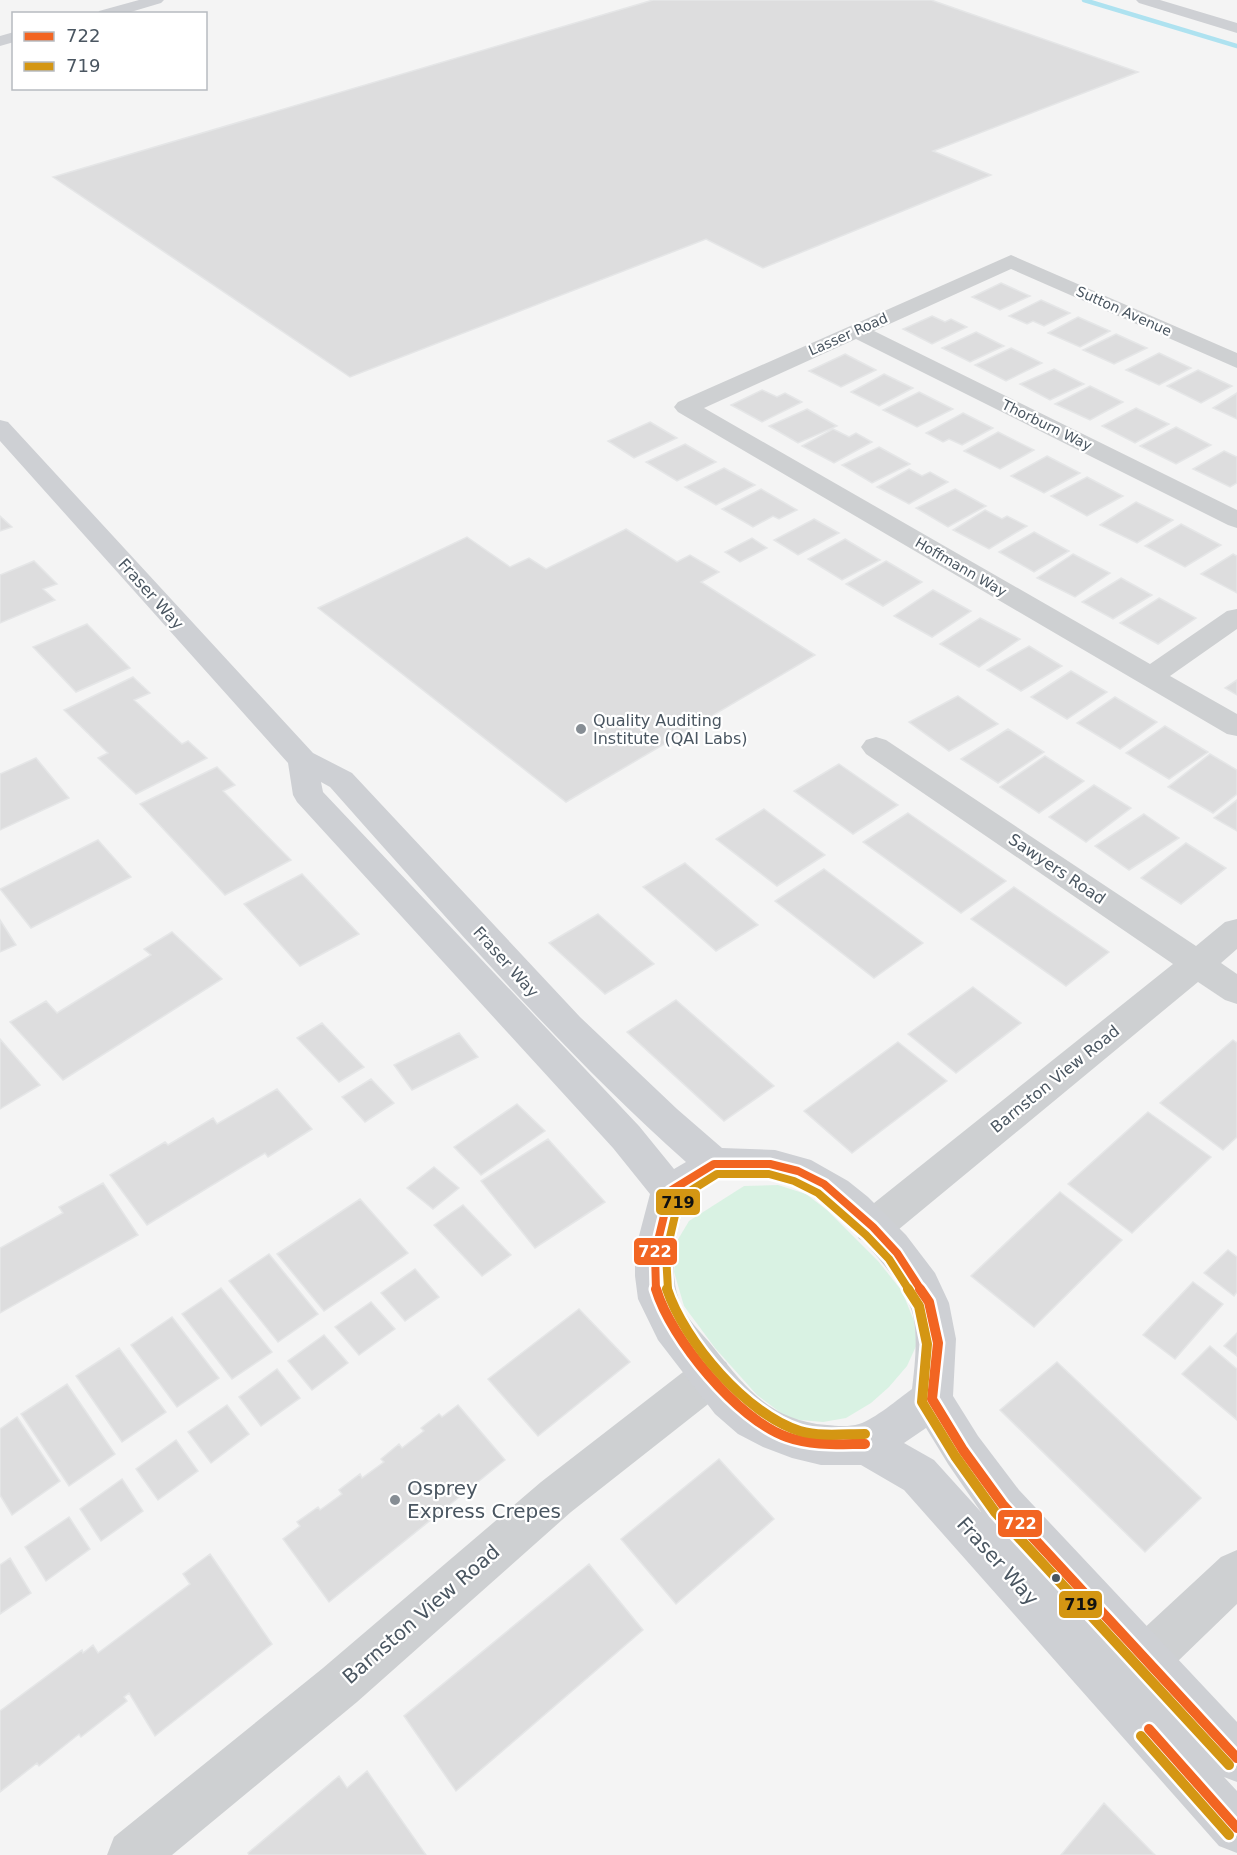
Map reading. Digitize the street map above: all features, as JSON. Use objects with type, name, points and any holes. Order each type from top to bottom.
[{"type":"street","points":[[112,12],[156,0]]},
{"type":"street","points":[[1144,0],[1237,28]]},
{"type":"street","name":"Lasser Road","points":[[686,407],[1011,261]]},
{"type":"street","name":"Sutton Avenue","points":[[1011,261],[1237,361]]},
{"type":"street","name":"Thorburn Way","points":[[856,330],[1237,520]]},
{"type":"street","name":"Hoffmann Way","points":[[686,407],[1237,727]]},
{"type":"street","name":"Fraser Way","points":[[0,427],[302,760],[341,780],[574,1036],[654,1113],[714,1164]]},
{"type":"street","points":[[1150,677],[1237,617]]},
{"type":"street","name":"Sawyers Road","points":[[876,747],[1237,991]]},
{"type":"street","name":"Fraser Way","points":[[302,760],[308,795],[626,1137],[670,1191]]},
{"type":"street","name":"Barnston View Road","points":[[873,1227],[1237,932]]},
{"type":"street","points":[[714,1164],[770,1164],[798,1171],[824,1184],[873,1227],[897,1253],[929,1302],[938,1343],[932,1399],[865,1444],[819,1445],[783,1436],[753,1420],[726,1394],[669,1321],[656,1292],[654,1252],[658,1225],[670,1191],[714,1164]]},
{"type":"street","name":"Barnston View Road","points":[[132,1855],[340,1685],[556,1497],[711,1376]]},
{"type":"street","name":"Fraser Way","points":[[932,1399],[963,1450],[1130,1675],[1237,1828]]},
{"type":"street","name":"Fraser Way","points":[[865,1444],[919,1475],[1130,1675],[1237,1758]]},
{"type":"street","points":[[1130,1675],[1175,1629],[1237,1573]]},
{"type":"green space","points":[[778,1185],[806,1194],[827,1210],[878,1261],[902,1291],[914,1321],[917,1344],[907,1366],[871,1403],[846,1418],[823,1422],[789,1419],[757,1395],[715,1348],[684,1306],[674,1272],[677,1241],[689,1221],[744,1186]]},
{"type":"building","points":[[653,0],[931,0],[1138,72],[933,151],[991,175],[763,268],[706,239],[350,377],[53,177]]},
{"type":"building","points":[[1001,283],[1030,296],[1000,310],[972,297]]},
{"type":"building","points":[[1041,300],[1070,313],[1044,326],[1033,321],[1027,324],[1009,316]]},
{"type":"building","points":[[932,316],[945,322],[951,319],[967,327],[932,344],[903,329]]},
{"type":"building","points":[[1078,317],[1110,331],[1080,347],[1048,333]]},
{"type":"building","points":[[976,332],[1004,346],[970,362],[942,348]]},
{"type":"building","points":[[1116,334],[1147,348],[1114,364],[1083,350]]},
{"type":"building","points":[[1011,348],[1042,363],[1006,381],[975,365]]},
{"type":"building","points":[[1159,353],[1191,368],[1159,385],[1126,370]]},
{"type":"building","points":[[845,354],[876,370],[841,387],[809,371]]},
{"type":"building","points":[[1054,369],[1084,384],[1050,400],[1020,384]]},
{"type":"building","points":[[1198,370],[1232,386],[1201,403],[1167,386]]},
{"type":"building","points":[[884,374],[913,388],[879,406],[851,392]]},
{"type":"building","points":[[1090,386],[1123,402],[1090,420],[1055,404]]},
{"type":"building","points":[[762,390],[777,397],[785,393],[802,402],[762,422],[731,405]]},
{"type":"building","points":[[919,392],[953,409],[917,427],[883,410]]},
{"type":"building","points":[[1237,393],[1237,419],[1213,408]]},
{"type":"building","points":[[1136,408],[1169,424],[1135,443],[1102,426]]},
{"type":"building","points":[[807,409],[837,426],[798,443],[769,426]]},
{"type":"building","points":[[963,413],[993,428],[962,445],[949,439],[943,442],[926,433]]},
{"type":"building","points":[[650,422],[677,438],[634,458],[608,441]]},
{"type":"building","points":[[1176,427],[1211,445],[1176,464],[1140,446]]},
{"type":"building","points":[[833,429],[849,437],[856,433],[872,442],[834,463],[802,446]]},
{"type":"building","points":[[998,432],[1034,450],[1000,469],[964,451]]},
{"type":"building","points":[[685,444],[716,462],[677,481],[646,462]]},
{"type":"building","points":[[879,447],[910,464],[872,483],[842,465]]},
{"type":"building","points":[[1224,451],[1237,457],[1237,483],[1230,487],[1193,469]]},
{"type":"building","points":[[1047,456],[1080,473],[1044,493],[1011,476]]},
{"type":"building","points":[[724,468],[755,485],[716,505],[685,487]]},
{"type":"building","points":[[909,469],[922,476],[930,472],[948,482],[909,504],[877,487]]},
{"type":"building","points":[[1087,477],[1123,496],[1087,516],[1051,496]]},
{"type":"building","points":[[761,489],[797,510],[779,519],[773,516],[753,527],[722,509]]},
{"type":"building","points":[[955,489],[986,506],[948,527],[916,508]]},
{"type":"building","points":[[1136,502],[1173,520],[1137,543],[1100,525]]},
{"type":"building","points":[[985,510],[1002,519],[1007,516],[1027,526],[989,549],[953,530]]},
{"type":"building","points":[[0,516],[12,527],[0,531]]},
{"type":"building","points":[[814,519],[839,533],[798,555],[774,540]]},
{"type":"building","points":[[1181,524],[1221,545],[1185,567],[1145,546]]},
{"type":"building","name":"Quality Auditing Institute (QAI Labs)","points":[[626,529],[677,562],[690,555],[719,572],[701,582],[815,655],[566,802],[318,608],[467,537],[510,567],[529,558],[546,569]]},
{"type":"building","points":[[1034,532],[1069,551],[1034,572],[999,552]]},
{"type":"building","points":[[752,538],[767,548],[740,562],[725,552]]},
{"type":"building","points":[[845,539],[880,560],[842,580],[808,559]]},
{"type":"building","points":[[1073,554],[1110,573],[1075,597],[1037,578]]},
{"type":"building","points":[[1233,554],[1237,556],[1237,593],[1201,574]]},
{"type":"building","points":[[34,561],[57,584],[43,589],[55,600],[0,623],[0,575]]},
{"type":"building","points":[[886,561],[922,582],[883,606],[846,584]]},
{"type":"building","points":[[1121,578],[1152,595],[1113,619],[1082,602]]},
{"type":"building","points":[[933,590],[971,611],[932,637],[894,616]]},
{"type":"building","points":[[1159,598],[1196,618],[1158,644],[1120,623]]},
{"type":"building","points":[[980,618],[1020,639],[979,667],[940,644]]},
{"type":"building","points":[[87,624],[130,668],[76,692],[33,647]]},
{"type":"building","points":[[1029,646],[1062,666],[1021,691],[987,670]]},
{"type":"building","points":[[1071,671],[1107,692],[1067,719],[1031,697]]},
{"type":"building","points":[[133,677],[150,693],[134,700],[182,744],[188,741],[207,758],[136,794],[98,758],[108,753],[64,710]]},
{"type":"building","points":[[1237,680],[1237,695],[1225,688]]},
{"type":"building","points":[[958,696],[998,724],[949,751],[909,722]]},
{"type":"building","points":[[1115,697],[1157,722],[1120,749],[1077,723]]},
{"type":"building","points":[[1165,726],[1208,752],[1169,779],[1126,753]]},
{"type":"building","points":[[1008,729],[1044,752],[998,783],[961,759]]},
{"type":"building","points":[[1210,754],[1237,770],[1237,794],[1213,813],[1168,787]]},
{"type":"building","points":[[1045,756],[1084,781],[1039,813],[1000,787]]},
{"type":"building","points":[[36,758],[69,798],[0,830],[0,774]]},
{"type":"building","points":[[839,764],[898,805],[853,834],[794,791]]},
{"type":"building","points":[[217,767],[235,785],[223,791],[291,860],[225,895],[140,804]]},
{"type":"building","points":[[1094,785],[1131,808],[1086,842],[1049,817]]},
{"type":"building","points":[[1237,800],[1237,831],[1214,818]]},
{"type":"building","points":[[764,809],[825,855],[777,886],[716,839]]},
{"type":"building","points":[[908,813],[1006,881],[961,913],[863,842]]},
{"type":"building","points":[[1144,814],[1179,838],[1129,870],[1095,846]]},
{"type":"building","points":[[98,840],[131,877],[31,928],[0,889]]},
{"type":"building","points":[[1186,843],[1226,868],[1181,904],[1141,878]]},
{"type":"building","points":[[685,863],[758,925],[716,951],[643,887]]},
{"type":"building","points":[[824,869],[923,943],[874,978],[775,901]]},
{"type":"building","points":[[302,874],[359,934],[300,966],[244,904]]},
{"type":"building","points":[[1014,887],[1109,952],[1066,986],[971,919]]},
{"type":"building","points":[[598,914],[654,964],[605,994],[549,943]]},
{"type":"building","points":[[0,920],[16,945],[0,952]]},
{"type":"building","points":[[172,932],[222,979],[63,1080],[10,1022],[46,1001],[57,1013],[151,955],[144,949]]},
{"type":"building","points":[[973,987],[1021,1023],[956,1073],[908,1034]]},
{"type":"building","points":[[676,1000],[774,1086],[724,1121],[627,1032]]},
{"type":"building","points":[[322,1023],[364,1067],[339,1082],[297,1038]]},
{"type":"building","points":[[459,1033],[478,1057],[412,1090],[394,1065]]},
{"type":"building","points":[[0,1039],[40,1085],[0,1109]]},
{"type":"building","points":[[1233,1040],[1237,1043],[1237,1137],[1223,1150],[1160,1103]]},
{"type":"building","points":[[898,1042],[947,1081],[852,1153],[804,1111]]},
{"type":"building","points":[[371,1079],[394,1103],[365,1122],[342,1097]]},
{"type":"building","points":[[277,1089],[312,1129],[268,1157],[265,1153],[147,1225],[110,1175],[165,1142],[168,1145],[213,1118],[217,1124]]},
{"type":"building","points":[[517,1104],[545,1131],[481,1175],[454,1147]]},
{"type":"building","points":[[1148,1112],[1211,1157],[1132,1233],[1068,1184]]},
{"type":"building","points":[[548,1139],[605,1202],[535,1248],[481,1181]]},
{"type":"building","points":[[434,1167],[459,1188],[433,1209],[407,1188]]},
{"type":"building","points":[[103,1183],[138,1235],[0,1313],[0,1248],[63,1213],[59,1207]]},
{"type":"building","points":[[1060,1192],[1122,1240],[1034,1327],[971,1276]]},
{"type":"building","points":[[360,1199],[408,1253],[324,1311],[277,1254]]},
{"type":"building","points":[[463,1205],[511,1255],[482,1276],[434,1225]]},
{"type":"building","points":[[1228,1250],[1237,1257],[1237,1292],[1234,1296],[1204,1273]]},
{"type":"building","points":[[269,1254],[318,1314],[278,1342],[229,1281]]},
{"type":"building","points":[[415,1269],[439,1297],[405,1321],[381,1293]]},
{"type":"building","points":[[1193,1282],[1223,1304],[1175,1359],[1143,1335]]},
{"type":"building","points":[[221,1288],[272,1352],[232,1379],[182,1314]]},
{"type":"building","points":[[371,1302],[395,1329],[359,1355],[335,1327]]},
{"type":"building","points":[[579,1309],[630,1362],[538,1436],[488,1379]]},
{"type":"building","points":[[172,1317],[219,1378],[177,1407],[131,1345]]},
{"type":"building","points":[[1237,1333],[1237,1356],[1224,1346]]},
{"type":"building","points":[[324,1335],[348,1363],[312,1390],[288,1361]]},
{"type":"building","points":[[1210,1346],[1237,1369],[1237,1420],[1182,1374]]},
{"type":"building","points":[[119,1348],[166,1412],[122,1442],[76,1376]]},
{"type":"building","points":[[1057,1362],[1201,1498],[1145,1552],[1000,1410]]},
{"type":"building","points":[[277,1369],[300,1398],[261,1426],[239,1397]]},
{"type":"building","points":[[67,1384],[115,1454],[69,1486],[21,1414]]},
{"type":"building","points":[[227,1405],[249,1434],[211,1463],[188,1432]]},
{"type":"building","name":"Osprey Express Crepes","points":[[458,1405],[505,1460],[329,1602],[283,1539],[300,1526],[297,1522],[318,1507],[320,1510],[342,1494],[339,1490],[360,1474],[362,1478],[384,1462],[381,1459],[399,1444],[402,1448],[424,1431],[421,1428],[439,1414],[442,1417]]},
{"type":"building","points":[[17,1417],[60,1481],[12,1515],[0,1495],[0,1429]]},
{"type":"building","points":[[176,1440],[198,1471],[158,1500],[136,1469]]},
{"type":"building","points":[[719,1459],[774,1519],[676,1604],[621,1539]]},
{"type":"building","points":[[122,1479],[143,1511],[101,1541],[80,1509]]},
{"type":"building","points":[[69,1517],[90,1549],[46,1581],[25,1547]]},
{"type":"building","points":[[210,1554],[272,1644],[155,1736],[129,1693],[124,1697],[127,1701],[81,1737],[79,1734],[39,1766],[37,1763],[0,1792],[0,1711],[82,1650],[83,1653],[93,1645],[98,1653],[190,1584],[183,1574]]},
{"type":"building","points":[[10,1558],[31,1593],[0,1614],[0,1565]]},
{"type":"building","points":[[589,1564],[643,1630],[456,1791],[404,1716]]},
{"type":"building","points":[[367,1771],[426,1855],[249,1855],[248,1853],[339,1776],[347,1788]]},
{"type":"building","points":[[1104,1803],[1155,1855],[1061,1855]]},
{"type":"waterway","points":[[1084,0],[1237,46]]},
{"type":"transit line","name":"722","points":[[865,1444],[824,1444],[784,1436],[748,1413],[727,1394],[689,1351],[662,1308],[654,1278],[657,1240],[670,1191],[714,1164],[770,1164],[798,1171],[824,1184],[873,1227],[897,1253],[929,1302],[938,1343],[932,1399],[963,1450],[1003,1505],[1237,1758]]},
{"type":"transit line","name":"719","points":[[865,1434],[817,1434],[783,1424],[767,1415],[745,1397],[704,1352],[671,1302],[665,1277],[670,1231],[679,1198],[717,1174],[769,1174],[794,1181],[818,1193],[866,1235],[889,1259],[919,1306],[927,1344],[922,1402],[955,1456],[995,1512],[1229,1765]]},
{"type":"transit line","name":"722","points":[[1149,1729],[1237,1828]]},
{"type":"transit line","name":"719","points":[[1141,1736],[1229,1835]]},
{"type":"place","name":"Quality Auditing Institute (QAI Labs)","points":[[581,729]]},
{"type":"place","name":"Osprey Express Crepes","points":[[395,1500]]}]
